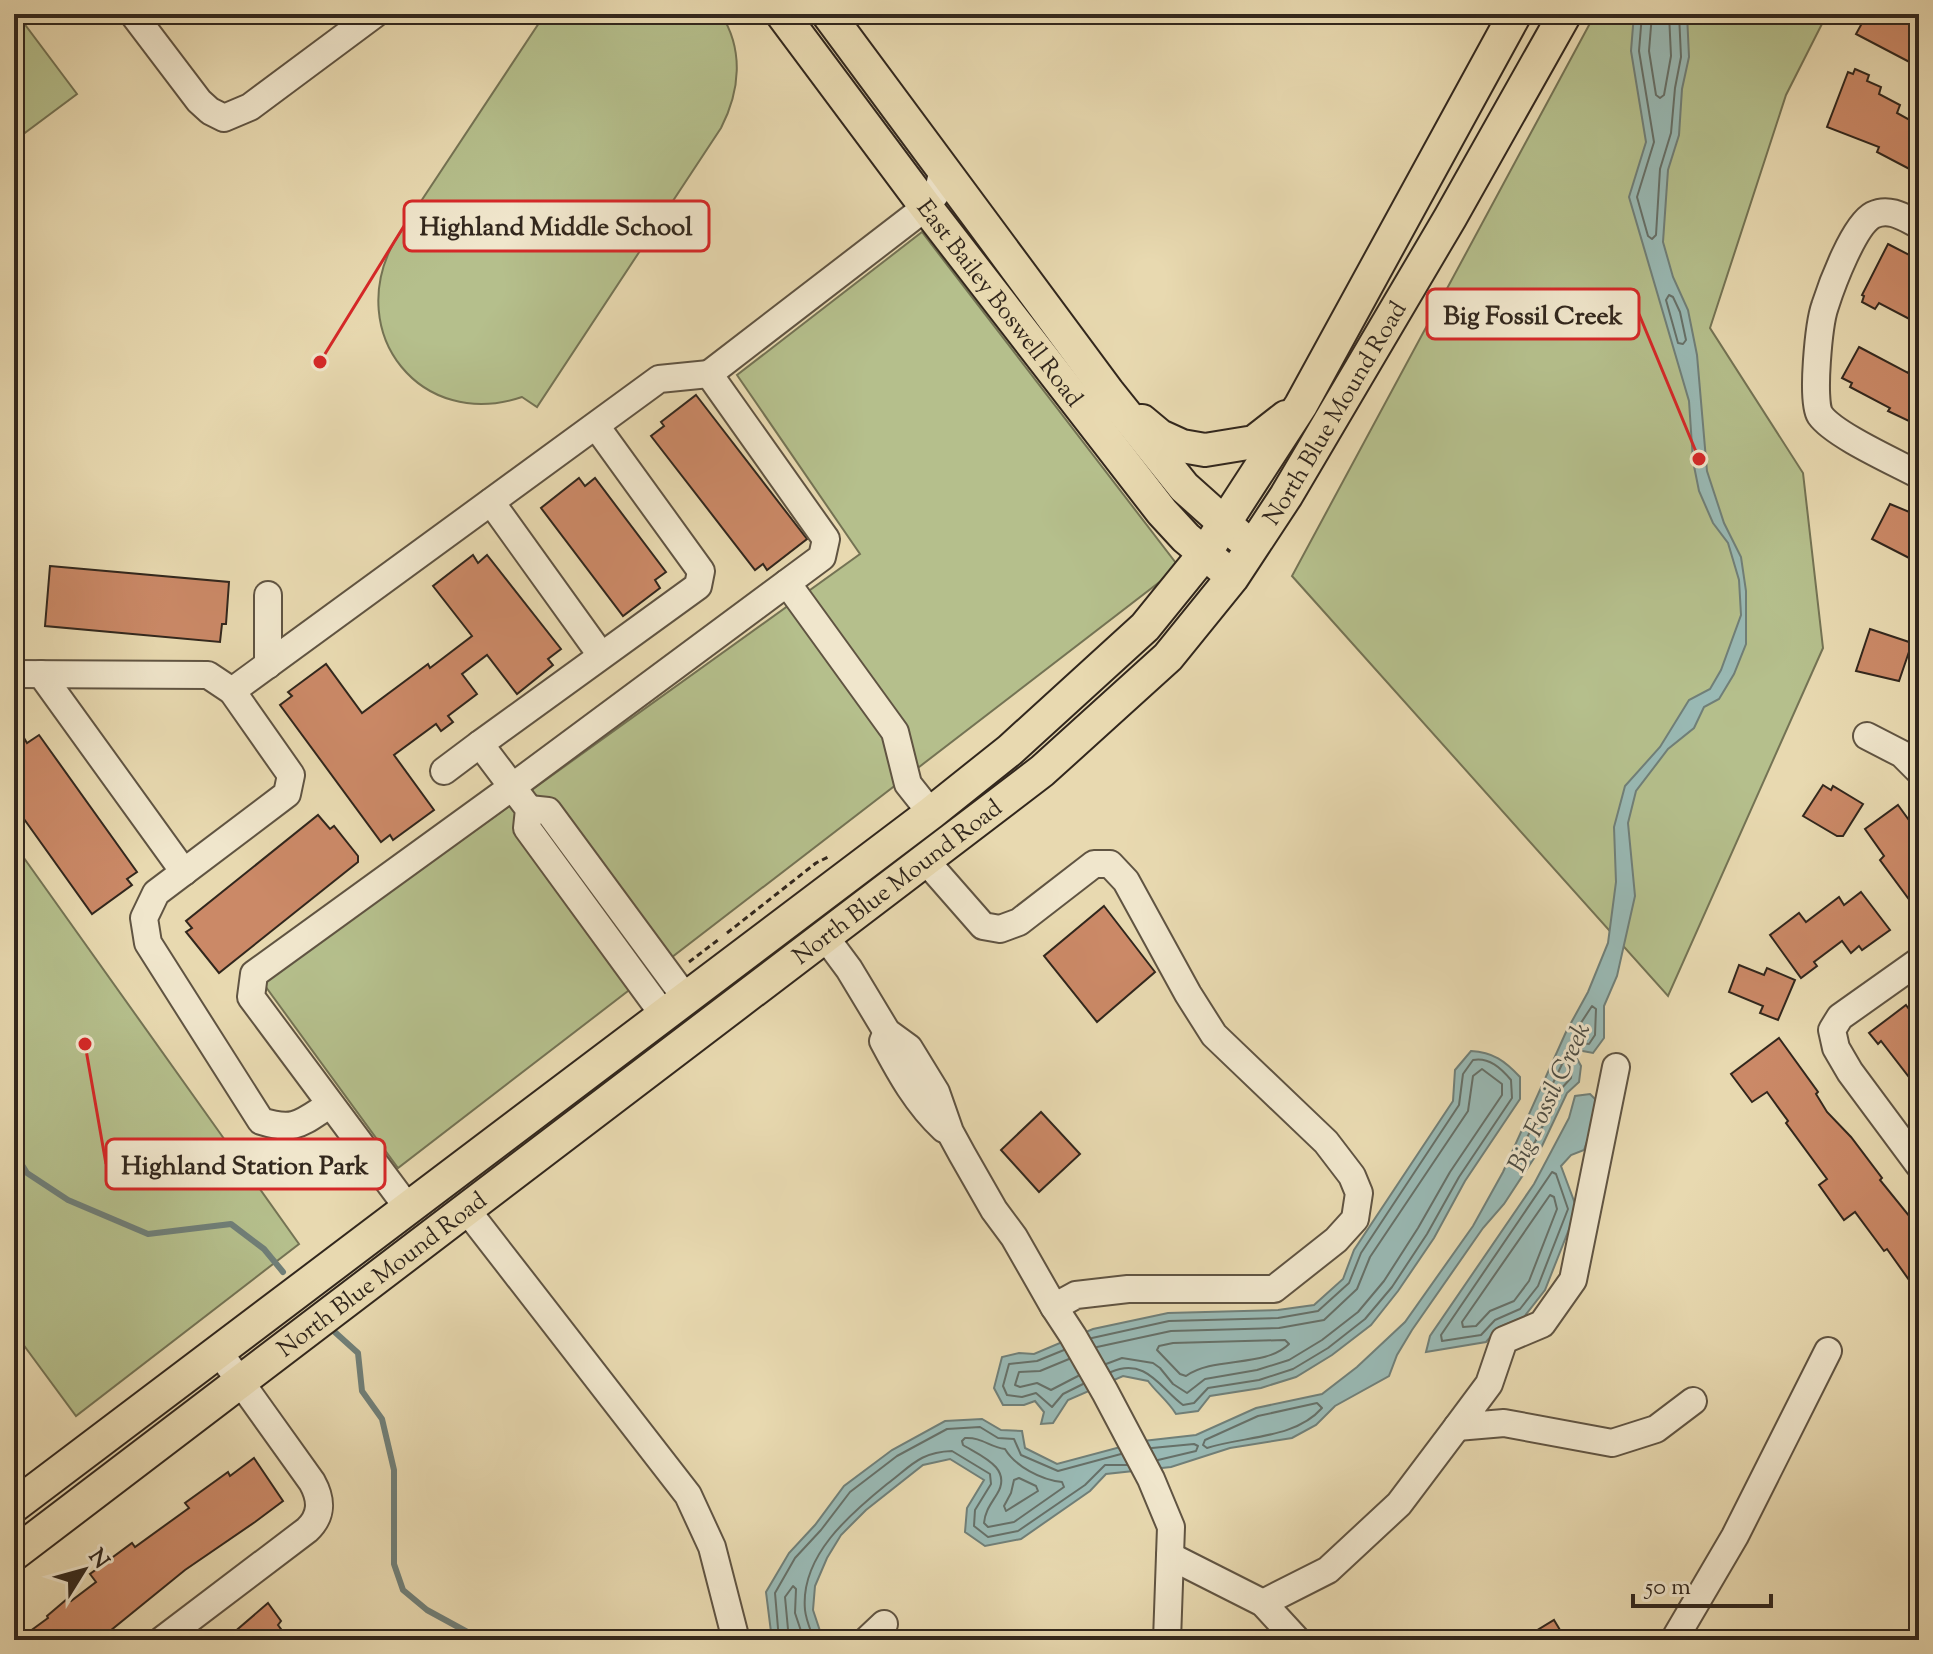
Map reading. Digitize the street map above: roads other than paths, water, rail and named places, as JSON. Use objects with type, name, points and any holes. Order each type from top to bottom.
[{"type":"main road","name":"East Bailey Boswell Road","points":[[782,14],[926,207],[1162,512],[1232,578]]},
{"type":"main road","points":[[803,14],[816,24],[828,14]]},
{"type":"main road","name":"East Bailey Boswell Road","points":[[828,14],[1108,392],[1184,487],[1252,547]]},
{"type":"main road","name":"North Blue Mound Road","points":[[14,1506],[931,813],[1010,750],[1145,627],[1225,525],[1301,405],[1515,14]]},
{"type":"main road","name":"North Blue Mound Road","points":[[14,1554],[1042,771],[1168,657],[1232,578],[1286,496],[1450,218],[1565,14]]},
{"type":"main road","name":"North Blue Mound Road","points":[[1108,392],[1160,436],[1182,446],[1205,450],[1254,442],[1301,405]]},
{"type":"main road","points":[[543,1151],[568,1113],[683,1023],[692,1008],[674,1006]]},
{"type":"street","points":[[133,14],[199,101],[224,118],[250,107],[375,14]]},
{"type":"street","points":[[232,691],[659,379],[709,374],[926,207],[938,191],[943,169]]},
{"type":"street","points":[[1919,225],[1894,212],[1875,214],[1862,224],[1824,308],[1814,392],[1818,413],[1832,427],[1919,475]]},
{"type":"street","points":[[408,1208],[251,997],[254,974],[822,557],[826,539],[709,374]]},
{"type":"street","points":[[444,771],[698,586],[701,571],[596,426]]},
{"type":"street","points":[[491,502],[601,655]]},
{"type":"street","points":[[787,583],[895,732],[908,784],[931,813]]},
{"type":"street","points":[[268,595],[268,665]]},
{"type":"street","points":[[14,674],[208,675],[232,691],[291,775],[287,794],[156,893],[144,918],[148,943],[261,1121],[281,1128],[299,1125],[329,1105]]},
{"type":"street","points":[[41,674],[184,872]]},
{"type":"street","points":[[1867,736],[1902,754],[1919,771]]},
{"type":"street","points":[[480,744],[529,809],[548,811],[674,1006]]},
{"type":"street","points":[[926,861],[983,926],[1000,929],[1019,922],[1094,864],[1110,864],[1126,881],[1214,1035],[1326,1142],[1352,1176],[1359,1193],[1355,1219],[1336,1240],[1274,1289],[1128,1289],[1076,1295],[1054,1307]]},
{"type":"street","points":[[826,938],[849,969],[887,1032],[883,1041],[898,1070],[928,1114],[953,1136],[1073,1336],[1151,1479],[1171,1527],[1167,1640]]},
{"type":"street","points":[[1919,961],[1840,1017],[1832,1030],[1836,1048],[1850,1072],[1919,1165]]},
{"type":"street","points":[[1263,1603],[1328,1570],[1399,1504],[1489,1384],[1504,1340],[1542,1324],[1573,1280],[1616,1067]]},
{"type":"street","points":[[466,1209],[688,1495],[712,1547],[736,1640]]},
{"type":"street","points":[[1674,1640],[1735,1536],[1828,1351]]},
{"type":"street","points":[[173,1637],[307,1530],[318,1516],[319,1495],[312,1482],[219,1352]]},
{"type":"street","points":[[1457,1427],[1504,1423],[1612,1443],[1656,1429],[1693,1401]]},
{"type":"street","points":[[1170,1556],[1263,1603],[1297,1640]]},
{"type":"water","points":[[1634,14],[1687,14],[1689,57],[1682,89],[1679,135],[1668,170],[1663,242],[1673,277],[1688,310],[1697,355],[1707,471],[1724,523],[1741,557],[1746,591],[1746,644],[1734,674],[1719,699],[1704,707],[1694,728],[1668,749],[1636,791],[1628,823],[1635,896],[1617,976],[1604,1006],[1604,1038],[1593,1053],[1577,1050],[1575,1055],[1581,1066],[1579,1082],[1567,1093],[1542,1146],[1504,1204],[1483,1228],[1412,1330],[1389,1376],[1335,1406],[1316,1425],[1292,1438],[1230,1448],[1171,1467],[1106,1474],[1090,1491],[1021,1539],[985,1546],[965,1532],[967,1508],[984,1480],[950,1459],[923,1465],[866,1510],[841,1535],[827,1558],[815,1586],[813,1610],[823,1640],[772,1640],[766,1592],[789,1553],[844,1486],[892,1450],[945,1421],[982,1419],[1001,1430],[1022,1431],[1025,1448],[1057,1464],[1143,1441],[1196,1435],[1256,1408],[1322,1394],[1357,1367],[1405,1322],[1473,1226],[1503,1172],[1608,943],[1616,882],[1614,827],[1625,786],[1660,747],[1689,700],[1710,689],[1721,670],[1741,615],[1739,580],[1728,543],[1713,523],[1699,491],[1693,461],[1689,401],[1629,197],[1646,142],[1631,51]]},
{"type":"water","points":[[1471,1051],[1492,1055],[1514,1071],[1520,1077],[1520,1099],[1465,1181],[1434,1238],[1398,1291],[1371,1325],[1332,1355],[1296,1377],[1261,1388],[1210,1396],[1198,1411],[1176,1414],[1148,1381],[1123,1376],[1068,1400],[1053,1423],[1041,1424],[1044,1412],[1035,1401],[1024,1405],[1003,1405],[994,1388],[1002,1357],[1034,1354],[1093,1329],[1168,1313],[1278,1310],[1314,1305],[1343,1279],[1354,1250],[1453,1101],[1455,1070]]},
{"type":"water","points":[[1590,1094],[1600,1104],[1584,1150],[1571,1155],[1561,1166],[1577,1209],[1545,1290],[1524,1317],[1499,1327],[1486,1342],[1426,1352],[1430,1336],[1534,1184],[1569,1118],[1575,1096]]},
{"type":"waterway","points":[[14,1152],[27,1173],[68,1200],[148,1234],[231,1224],[264,1249],[283,1272]]},
{"type":"waterway","points":[[327,1325],[358,1353],[362,1391],[382,1419],[394,1470],[394,1564],[403,1590],[427,1610],[482,1640]]},
{"type":"place","name":"Highland Middle School","points":[[320,362]]},
{"type":"place","name":"Big Fossil Creek","points":[[1699,459]]},
{"type":"place","name":"Highland Station Park","points":[[85,1044]]}]
